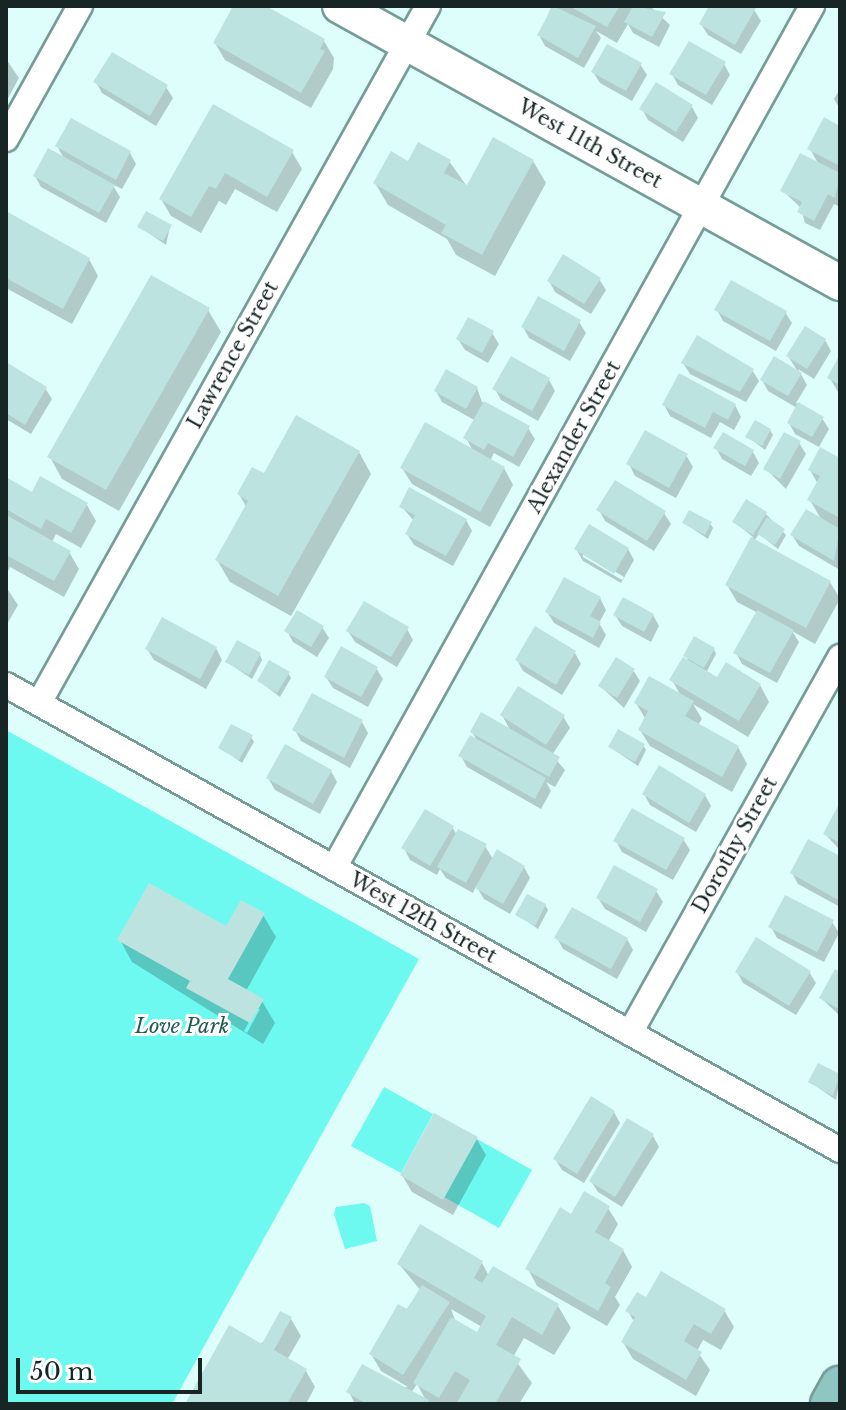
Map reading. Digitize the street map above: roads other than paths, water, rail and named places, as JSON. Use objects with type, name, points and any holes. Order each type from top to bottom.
[{"type":"main road","name":"West 11th Street","points":[[340,6],[840,283]]},
{"type":"main road","points":[[830,1404],[840,1386]]},
{"type":"street","points":[[6,139],[80,6]]},
{"type":"street","name":"Lawrence Street","points":[[39,703],[428,6]]},
{"type":"street","name":"Alexander Street","points":[[334,868],[812,6]]},
{"type":"street","name":"Dorothy Street","points":[[630,1033],[840,657]]},
{"type":"street","name":"West 12th Street","points":[[6,685],[840,1150]]},
{"type":"park label","name":"Love Park","points":[[182,1026]]}]
